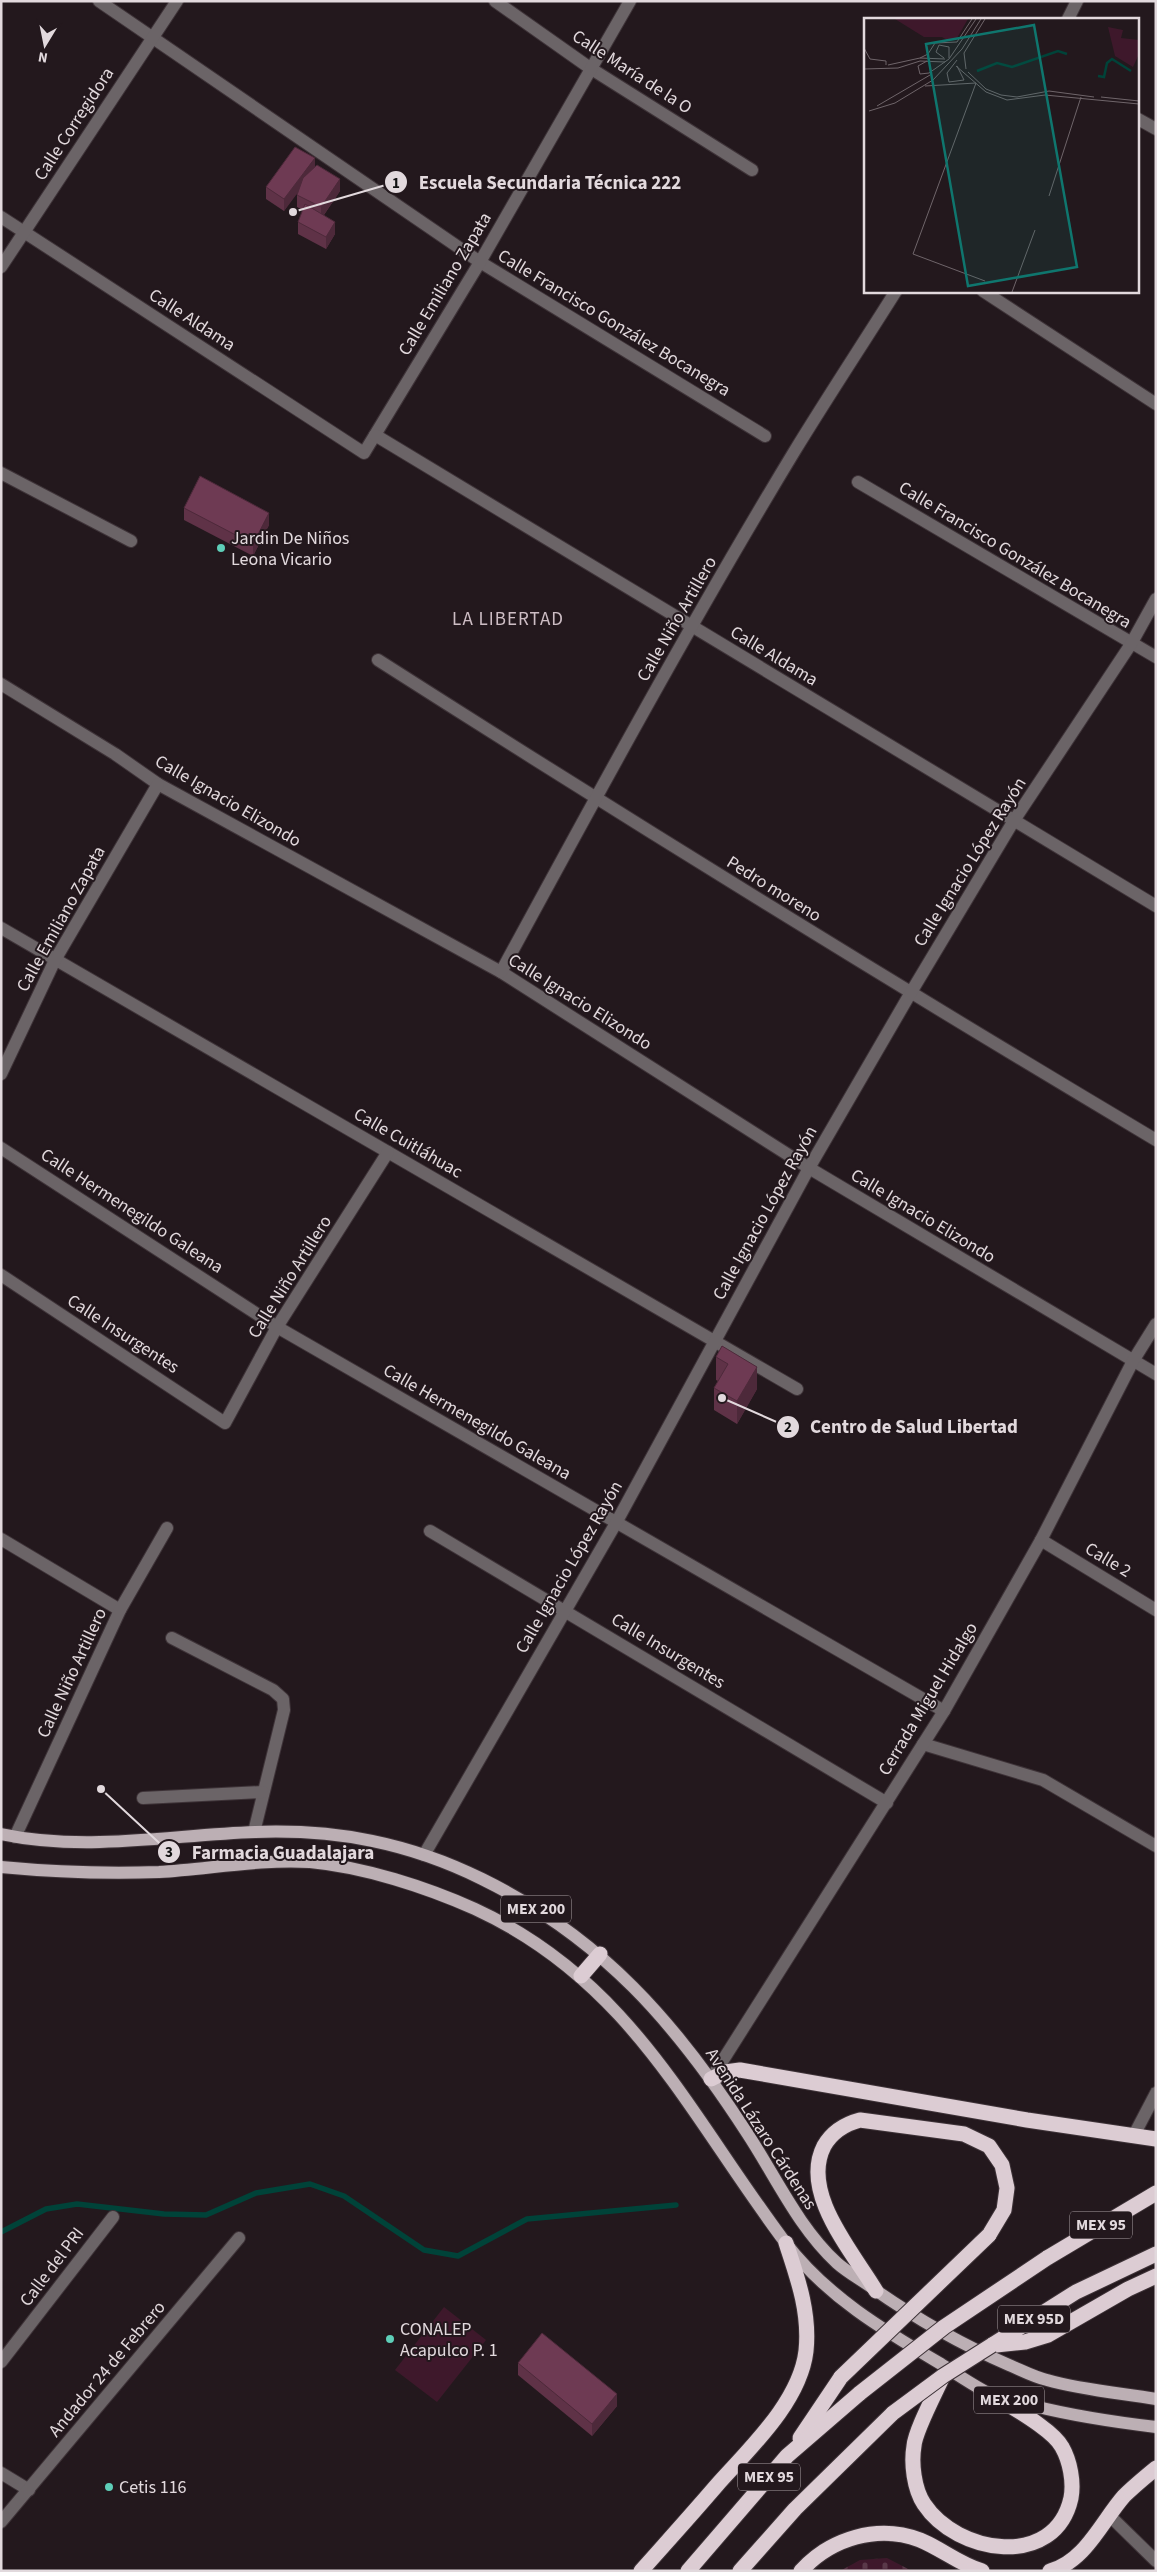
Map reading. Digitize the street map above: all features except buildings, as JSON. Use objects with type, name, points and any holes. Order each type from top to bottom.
[{"type":"highway","points":[[582,1976],[600,1954]]},
{"type":"highway","points":[[712,2079],[725,2072],[740,2070],[1133,2137],[1156,2139]]},
{"type":"highway","points":[[787,2456],[842,2377],[989,2234],[1004,2210],[1007,2188],[1002,2165],[989,2146],[964,2134],[860,2120],[848,2123],[829,2138],[818,2157],[817,2180],[824,2207],[876,2291]]},
{"type":"highway","name":"MEX 95","points":[[688,2571],[787,2456],[860,2393],[944,2327],[1047,2258],[1156,2192]]},
{"type":"highway","points":[[641,2571],[777,2417],[796,2382],[806,2353],[807,2318],[800,2286],[786,2244]]},
{"type":"highway","name":"MEX 95D","points":[[992,2345],[1076,2292],[1156,2254]]},
{"type":"highway","points":[[992,2345],[1025,2342],[1048,2335],[1128,2289],[1156,2276]]},
{"type":"highway","name":"MEX 95","points":[[740,2571],[795,2509],[893,2413],[943,2376],[992,2345]]},
{"type":"highway","points":[[943,2376],[914,2444],[914,2475],[923,2504],[944,2527],[970,2540],[999,2547],[1026,2546],[1051,2534],[1068,2511],[1072,2490],[1071,2472],[1062,2446],[1042,2427],[996,2397]]},
{"type":"highway","points":[[1050,2571],[1064,2567],[1089,2542],[1125,2496],[1156,2468]]},
{"type":"highway","points":[[801,2571],[833,2545],[863,2534],[889,2533],[920,2540],[961,2564],[982,2571]]},
{"type":"main road","name":"Avenida Lázaro Cárdenas","points":[[1,1834],[74,1842],[129,1842],[254,1832],[298,1832],[351,1836],[424,1855],[481,1879],[535,1908],[600,1954],[662,2018],[712,2079],[802,2224],[838,2264],[903,2311],[969,2348],[1046,2380],[1156,2399]]},
{"type":"main road","name":"MEX 200","points":[[1,1867],[60,1873],[160,1872],[309,1862],[349,1868],[392,1878],[474,1908],[517,1931],[582,1976],[611,2004],[682,2092],[786,2244],[826,2287],[879,2328],[996,2397],[1084,2418],[1156,2427]]},
{"type":"street","name":"Calle Francisco González Bocanegra","points":[[99,1],[153,36],[480,262],[765,436]]},
{"type":"street","name":"Calle Corregidora","points":[[1,267],[177,1]]},
{"type":"street","name":"Calle María de la O","points":[[495,1],[590,68],[752,170]]},
{"type":"street","name":"Calle Emiliano Zapata","points":[[364,453],[480,262],[630,1]]},
{"type":"street","points":[[1068,18],[1076,1]]},
{"type":"street","points":[[1140,120],[1156,129]]},
{"type":"street","name":"Calle Aldama","points":[[1,217],[364,453]]},
{"type":"street","name":"Calle Niño Artillero","points":[[502,972],[595,799],[692,627],[794,452],[895,292]]},
{"type":"street","points":[[985,292],[1156,404]]},
{"type":"street","name":"Calle Aldama","points":[[375,435],[1013,822],[1156,906]]},
{"type":"street","points":[[1,473],[131,541]]},
{"type":"street","name":"Calle Francisco González Bocanegra","points":[[858,482],[1156,658]]},
{"type":"street","name":"Calle Ignacio López Rayón","points":[[424,1855],[616,1523],[808,1168],[1013,822],[1132,644],[1156,599]]},
{"type":"street","name":"Pedro moreno","points":[[378,660],[595,799],[910,994],[1156,1140]]},
{"type":"street","name":"Calle Ignacio Elizondo","points":[[1,684],[115,754],[158,784],[502,972],[808,1168],[1156,1374]]},
{"type":"street","name":"Calle Emiliano Zapata","points":[[1,1074],[55,960],[158,784]]},
{"type":"street","name":"Calle Cuitláhuac","points":[[1,928],[797,1389]]},
{"type":"street","name":"Calle Hermenegildo Galeana","points":[[1,1148],[277,1327],[944,1711]]},
{"type":"street","name":"Calle Niño Artillero","points":[[225,1423],[277,1327],[388,1152]]},
{"type":"street","name":"Calle Insurgentes","points":[[1,1275],[225,1423]]},
{"type":"street","name":"Cerrada Miguel Hidalgo","points":[[712,2079],[944,1711],[1041,1540],[1133,1361],[1156,1324]]},
{"type":"street","name":"Calle Niño Artillero","points":[[15,1837],[120,1610],[167,1528]]},
{"type":"street","name":"Calle Insurgentes","points":[[430,1531],[887,1803]]},
{"type":"street","points":[[1,1539],[120,1610]]},
{"type":"street","name":"Calle 2","points":[[1041,1540],[1156,1610]]},
{"type":"street","points":[[172,1638],[273,1690],[283,1699],[284,1710],[254,1832]]},
{"type":"street","points":[[923,1744],[1043,1780],[1156,1846]]},
{"type":"street","points":[[143,1798],[263,1792]]},
{"type":"street","points":[[1133,2137],[1156,2093]]},
{"type":"street","name":"Calle del PRI","points":[[1,2362],[113,2217]]},
{"type":"street","name":"Andador 24 de Febrero","points":[[1,2522],[239,2238]]},
{"type":"street","points":[[1,2473],[29,2490]]},
{"type":"street","points":[[1110,2516],[1156,2561]]},
{"type":"green space","points":[[444,2307],[486,2340],[437,2402],[395,2370]]},
{"type":"green space","points":[[887,2558],[912,2571],[840,2571],[860,2560]]},
{"type":"waterway","points":[[1,2232],[46,2209],[77,2204],[164,2214],[206,2215],[256,2193],[310,2184],[344,2196],[424,2250],[458,2256],[527,2219],[676,2205]]},
{"type":"place","name":"Escuela Secundaria Técnica 222","points":[[293,212]]},
{"type":"place","name":"Jardin De Niños Leona Vicario","points":[[221,548]]},
{"type":"place","name":"Centro de Salud Libertad","points":[[722,1398]]},
{"type":"place","name":"Farmacia Guadalajara","points":[[101,1789]]},
{"type":"place","name":"CONALEP Acapulco P. 1","points":[[390,2339]]},
{"type":"place","name":"Cetis 116","points":[[109,2487]]},
{"type":"district","name":"LA LIBERTAD","points":[[508,619]]}]
